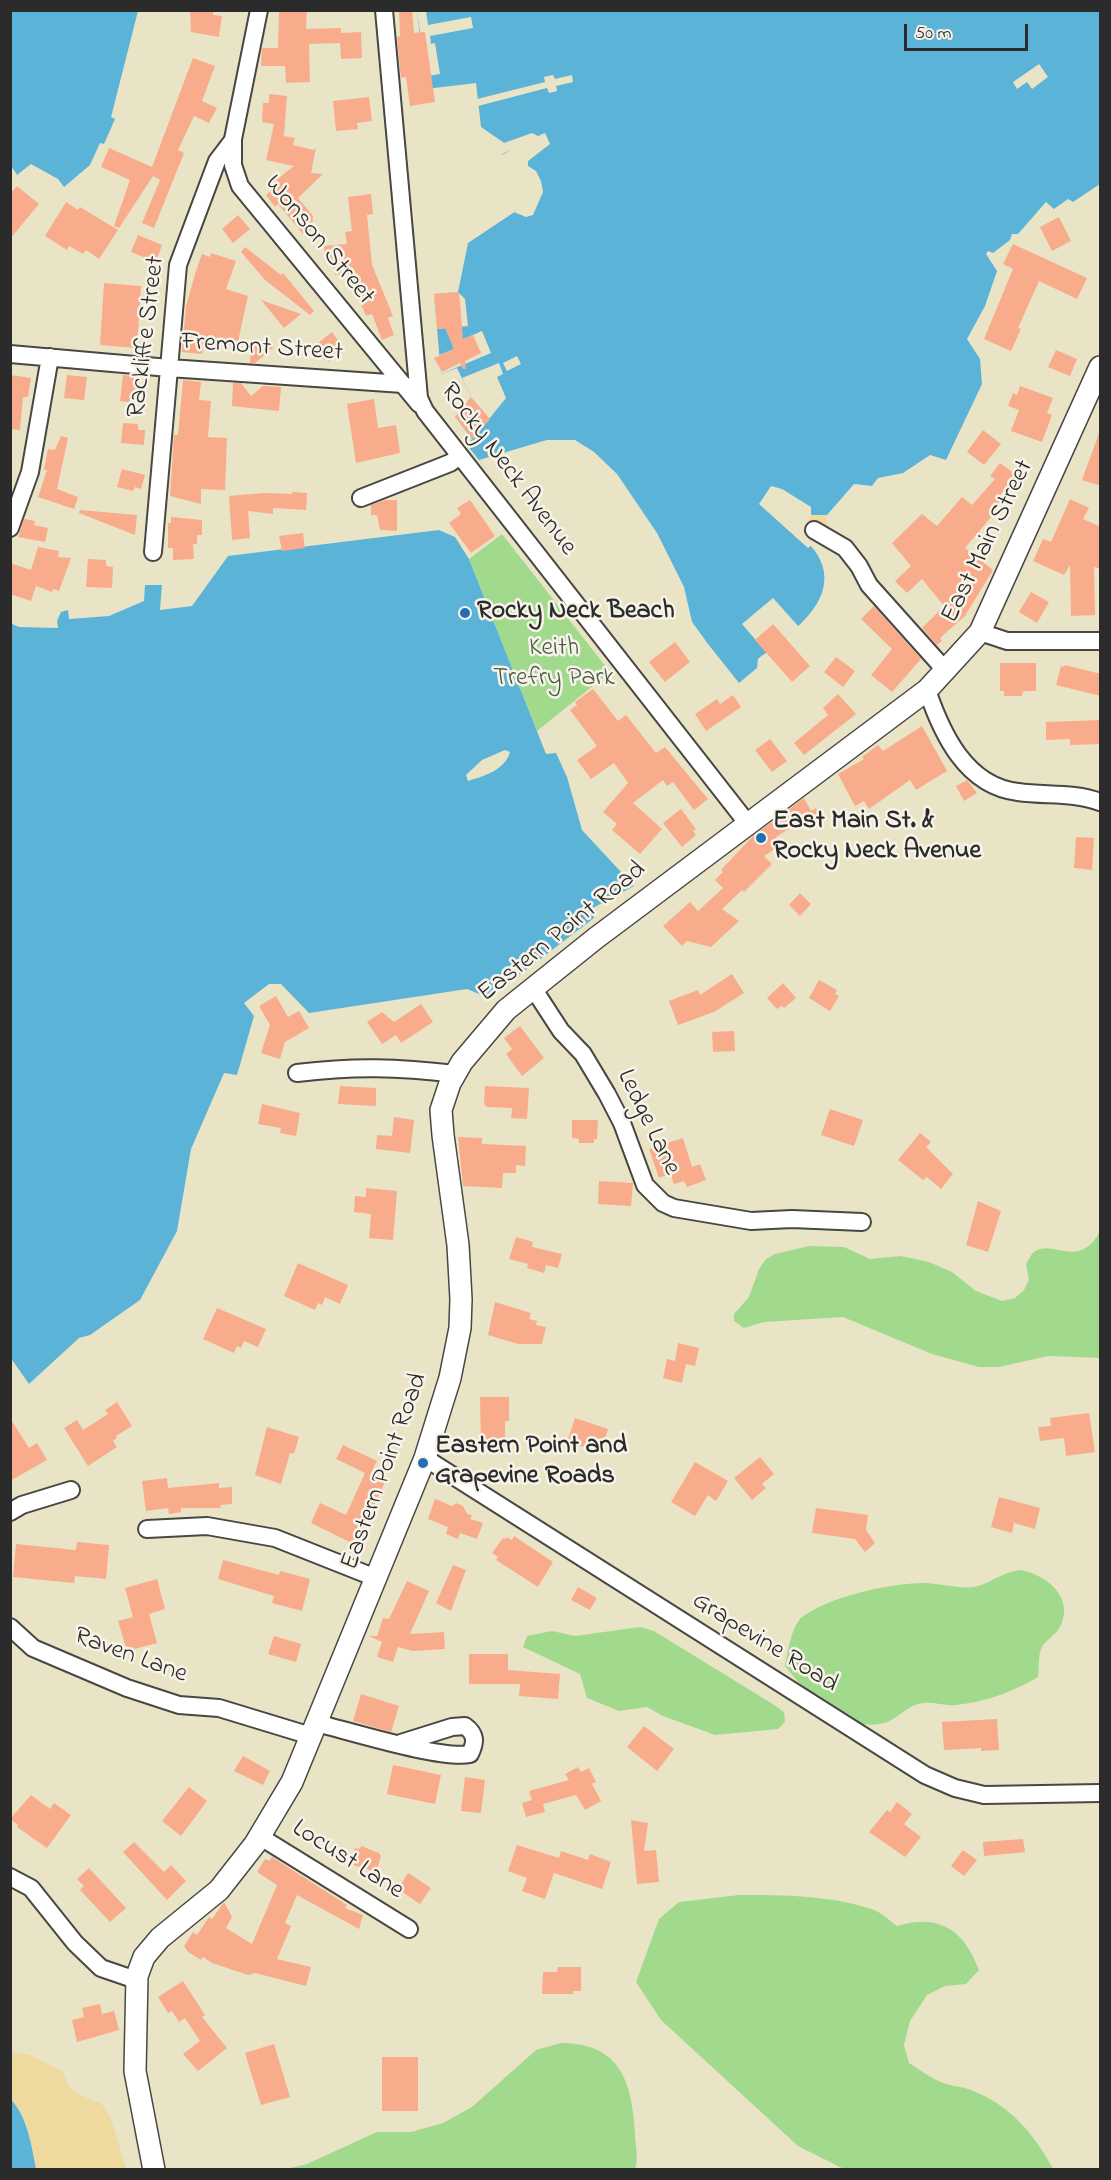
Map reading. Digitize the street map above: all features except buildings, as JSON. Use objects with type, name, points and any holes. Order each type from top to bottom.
[{"type":"main road","name":"East Main Street","points":[[748,824],[927,690],[980,632],[1100,368]]},
{"type":"main road","name":"Eastern Point Road","points":[[154,2169],[135,2071],[136,1980],[144,1958],[160,1938],[219,1890],[259,1836],[292,1782],[425,1458],[450,1378],[460,1328],[460,1267],[446,1169],[441,1110],[455,1074],[492,1023],[533,988],[748,824]]},
{"type":"street","name":"Wonson Street","points":[[259,10],[234,139],[233,165],[240,186],[425,411]]},
{"type":"street","name":"Rocky Neck Avenue","points":[[384,10],[415,380],[419,398],[425,411],[748,824]]},
{"type":"street","name":"Rackliffe Street","points":[[153,552],[178,265],[217,161],[234,139]]},
{"type":"street","name":"Fremont Street","points":[[10,354],[169,368],[403,384]]},
{"type":"street","points":[[10,528],[30,472],[50,357]]},
{"type":"street","points":[[361,498],[450,463],[460,456]]},
{"type":"street","points":[[814,530],[845,548],[859,566],[869,585],[946,671]]},
{"type":"street","points":[[980,632],[1007,641],[1101,641]]},
{"type":"street","points":[[927,690],[956,753],[985,780],[1017,792],[1077,796],[1101,802]]},
{"type":"street","name":"Ledge Lane","points":[[533,988],[561,1031],[583,1054],[622,1123],[645,1185],[663,1203],[674,1208],[751,1221],[792,1219],[862,1222]]},
{"type":"street","points":[[297,1073],[345,1067],[400,1067],[455,1074]]},
{"type":"street","name":"Grapevine Road","points":[[425,1458],[925,1775],[955,1788],[984,1795],[1101,1793]]},
{"type":"street","points":[[10,1512],[22,1505],[70,1490]]},
{"type":"street","points":[[147,1529],[207,1526],[275,1538],[376,1578]]},
{"type":"street","name":"Raven Lane","points":[[10,1627],[33,1648],[127,1688],[179,1705],[219,1708],[314,1729],[401,1743]]},
{"type":"street","name":"Locust Lane","points":[[259,1836],[409,1929]]},
{"type":"street","points":[[10,1877],[31,1888],[75,1943],[101,1968],[136,1980]]},
{"type":"green space","name":"Keith Trefry Park","points":[[502,534],[610,672],[537,731],[469,559]]},
{"type":"green space","points":[[1100,1231],[1100,1358],[1048,1356],[999,1367],[979,1367],[932,1354],[843,1317],[764,1322],[744,1328],[734,1321],[734,1314],[749,1297],[759,1269],[766,1259],[775,1254],[809,1246],[844,1247],[870,1259],[901,1256],[929,1262],[952,1272],[976,1291],[1002,1301],[1015,1298],[1024,1290],[1029,1280],[1026,1264],[1034,1252],[1049,1248],[1075,1252],[1092,1243]]},
{"type":"green space","points":[[1021,1570],[1040,1577],[1056,1590],[1064,1607],[1064,1616],[1058,1630],[1041,1649],[1038,1677],[1009,1692],[967,1704],[919,1704],[887,1722],[873,1725],[843,1718],[829,1709],[804,1688],[785,1666],[790,1640],[798,1622],[812,1610],[826,1604],[859,1593],[909,1584],[929,1583],[974,1587]]},
{"type":"green space","points":[[640,1627],[654,1631],[771,1703],[784,1712],[785,1722],[778,1729],[715,1735],[663,1716],[647,1707],[619,1711],[587,1698],[580,1674],[523,1647],[527,1636],[552,1631],[575,1636]]},
{"type":"green space","points":[[739,1895],[790,1896],[841,1901],[874,1910],[897,1926],[925,1922],[948,1928],[958,1935],[966,1944],[979,1970],[966,1984],[945,1986],[927,1995],[910,2021],[904,2045],[909,2063],[937,2080],[968,2089],[995,2102],[1028,2132],[1053,2169],[844,2169],[798,2146],[661,2020],[636,1982],[659,1919],[679,1902]]},
{"type":"green space","points":[[561,2043],[581,2045],[597,2050],[610,2058],[619,2069],[631,2098],[637,2157],[635,2169],[286,2169],[307,2164],[377,2132],[411,2132],[443,2123],[472,2107],[536,2050]]},
{"type":"sand","points":[[808,486],[829,499],[826,516],[828,528],[816,527],[809,521]]},
{"type":"sand","points":[[10,2051],[30,2055],[62,2071],[72,2091],[102,2104],[112,2121],[126,2169],[36,2169],[25,2123],[11,2099]]},
{"type":"water","points":[[10,11],[138,11],[111,117],[115,119],[104,144],[100,143],[90,165],[64,187],[31,170],[20,179],[11,166]]},
{"type":"water","points":[[417,11],[1100,11],[1100,184],[1073,202],[1068,199],[1054,209],[1046,202],[1018,234],[1012,234],[1010,240],[993,253],[988,251],[986,254],[997,271],[985,306],[967,339],[980,359],[982,384],[946,460],[930,455],[903,473],[878,478],[872,486],[854,484],[827,515],[810,515],[809,508],[774,491],[765,503],[810,544],[823,568],[824,584],[819,599],[799,626],[758,659],[757,668],[739,683],[708,644],[581,468],[562,457],[486,469],[467,445],[472,439],[455,417],[471,397],[457,368],[441,374],[434,294],[458,292],[468,243],[519,209],[530,211],[531,177],[512,171],[502,154],[511,150],[510,147],[481,127],[476,83],[426,89]]},
{"type":"water","points":[[439,530],[455,537],[469,559],[546,754],[556,753],[567,777],[582,830],[634,886],[591,909],[594,918],[489,998],[467,989],[309,1013],[281,984],[269,984],[244,1003],[254,1016],[237,1075],[224,1073],[191,1149],[177,1231],[140,1300],[90,1335],[79,1338],[29,1384],[10,1357],[10,623],[19,627],[58,628],[57,621],[61,612],[68,610],[69,619],[109,616],[144,601],[145,585],[162,585],[160,610],[192,606],[228,556]],"holes":[[[505,750],[510,752],[499,768],[468,781],[466,775],[482,760]]]},
{"type":"water","points":[[10,2099],[25,2122],[36,2169],[11,2169]]},
{"type":"pier","points":[[426,11],[428,25],[471,17],[473,28],[430,36],[431,44],[435,43],[440,74],[427,76],[417,12]]},
{"type":"pier","points":[[1039,64],[1048,77],[1032,89],[1027,82],[1017,89],[1013,82]]},
{"type":"pier","points":[[553,75],[555,79],[572,75],[573,82],[556,86],[557,91],[549,93],[547,88],[478,106],[477,99],[545,82],[544,77]]},
{"type":"pier","points":[[532,133],[538,136],[545,133],[550,144],[528,161],[528,166],[536,171],[541,181],[543,192],[533,215],[526,217],[514,212],[522,207],[528,208],[530,191],[528,179],[519,173],[513,174],[500,156],[511,150],[504,143]]},
{"type":"pier","points":[[31,164],[58,179],[63,189],[31,174],[22,182],[17,175]]},
{"type":"pier","points":[[458,292],[465,299],[468,326],[437,329],[434,294]]},
{"type":"pier","points":[[482,331],[491,353],[441,374],[437,356],[454,349],[452,344]]},
{"type":"pier","points":[[517,356],[521,364],[507,371],[503,363]]},
{"type":"pier","points":[[499,363],[503,374],[497,377],[506,398],[473,439],[455,417],[471,397],[462,378]]},
{"type":"pier","points":[[547,440],[575,440],[594,452],[617,474],[657,533],[684,587],[692,622],[689,624],[665,585],[595,489],[570,462],[552,460],[488,472],[479,460]]},
{"type":"pier","points":[[771,486],[782,489],[811,507],[811,518],[806,510],[774,492],[769,502],[812,545],[808,548],[759,504]]},
{"type":"pier","points":[[773,598],[799,627],[766,652],[742,624]]},
{"type":"place","name":"Rocky Neck Beach","points":[[465,613]]},
{"type":"place","name":"East Main St. & Rocky Neck Avenue","points":[[761,838]]},
{"type":"place","name":"Eastern Point and Grapevine Roads","points":[[423,1463]]}]
